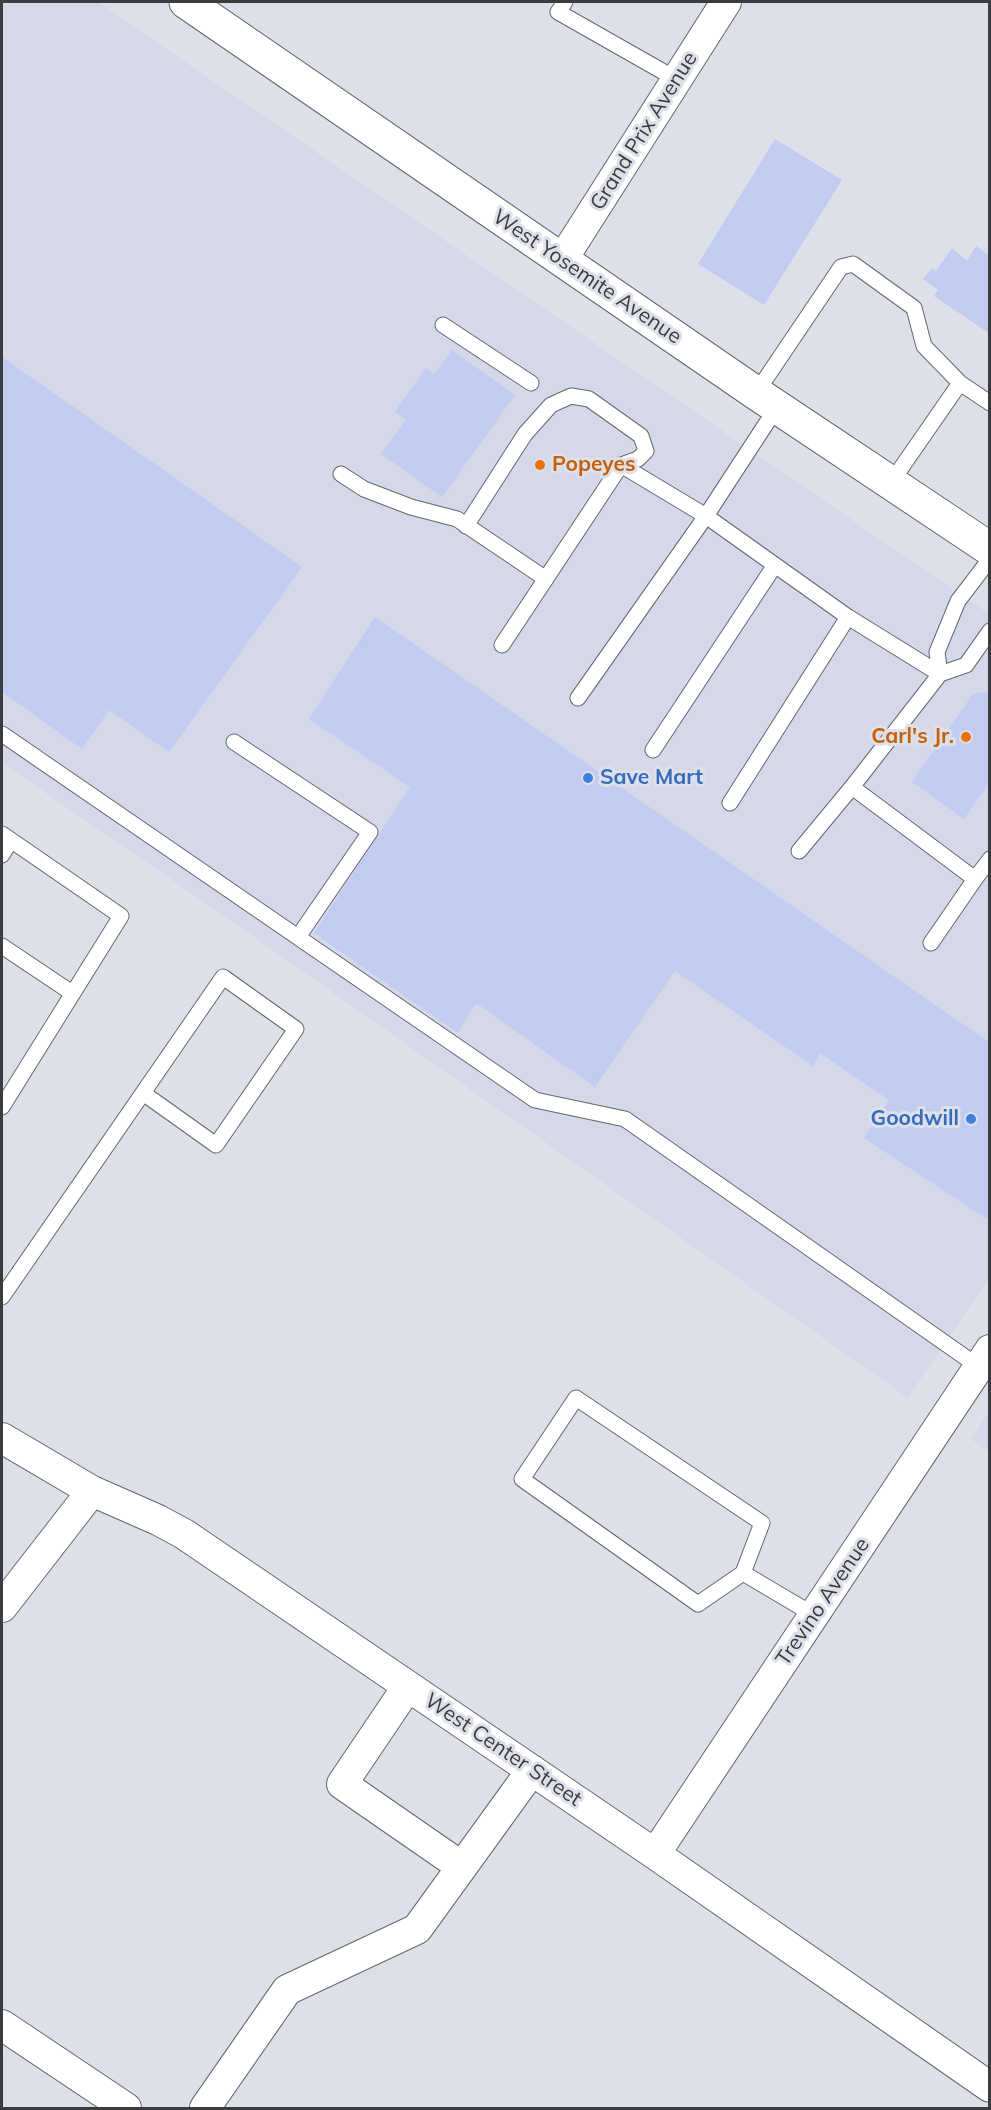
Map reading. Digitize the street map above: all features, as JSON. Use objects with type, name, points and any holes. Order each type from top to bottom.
[{"type":"main road","name":"West Yosemite Avenue","points":[[186,2],[766,400],[990,549]]},
{"type":"street","name":"Grand Prix Avenue","points":[[562,260],[726,2]]},
{"type":"street","name":"Trevino Avenue","points":[[655,1854],[986,1363]]},
{"type":"street","name":"West Center Street","points":[[2,1438],[92,1491],[184,1534],[655,1854],[990,2087]]},
{"type":"street","points":[[2,1607],[92,1491]]},
{"type":"street","points":[[408,1686],[342,1784],[462,1867]]},
{"type":"street","points":[[205,2109],[287,1990],[417,1929],[532,1770]]},
{"type":"street","points":[[2,2025],[126,2109]]},
{"type":"lane","points":[[565,2],[558,12],[676,79]]},
{"type":"lane","points":[[578,698],[706,516],[766,400],[841,267],[853,264],[914,308],[924,346],[960,383],[990,403]]},
{"type":"lane","points":[[444,325],[531,383]]},
{"type":"lane","points":[[890,484],[960,383]]},
{"type":"lane","points":[[466,526],[525,434],[551,405],[571,396],[589,399],[641,436],[646,451],[638,459],[621,465],[502,645]]},
{"type":"lane","points":[[621,465],[706,516],[848,617],[940,674]]},
{"type":"lane","points":[[341,474],[364,489],[411,507],[457,519],[546,579]]},
{"type":"lane","points":[[940,674],[937,652],[958,601],[990,559]]},
{"type":"lane","points":[[653,750],[776,566]]},
{"type":"lane","points":[[729,803],[848,617]]},
{"type":"lane","points":[[799,851],[940,674],[966,665],[990,631]]},
{"type":"lane","points":[[2,734],[535,1100],[626,1119],[986,1363]]},
{"type":"lane","points":[[234,742],[370,832],[298,937]]},
{"type":"lane","points":[[852,787],[975,879]]},
{"type":"lane","points":[[2,855],[6,837],[121,916],[2,1107]]},
{"type":"lane","points":[[931,943],[990,859]]},
{"type":"lane","points":[[2,946],[72,993]]},
{"type":"lane","points":[[2,1297],[223,977],[296,1029],[216,1145],[143,1093]]},
{"type":"lane","points":[[576,1398],[762,1523],[743,1573],[698,1604],[522,1479],[576,1398]]},
{"type":"lane","points":[[743,1573],[814,1615]]},
{"type":"shaded area","points":[[2,2],[98,2],[989,614],[989,1278],[908,1398],[207,904],[2,763]]},
{"type":"shaded area","points":[[989,1412],[989,1452],[971,1439]]},
{"type":"building","points":[[775,139],[842,180],[764,305],[698,264]]},
{"type":"building","points":[[976,246],[990,256],[990,334],[934,296],[938,290],[923,279],[932,268],[936,271],[952,248],[967,261]]},
{"type":"building","points":[[452,350],[515,395],[442,497],[381,454],[406,420],[395,412],[426,368],[434,374]]},
{"type":"building","points":[[2,357],[302,567],[169,752],[109,710],[82,749],[2,692]]},
{"type":"building","points":[[375,617],[990,1043],[990,1221],[864,1138],[889,1100],[820,1053],[813,1066],[675,971],[595,1087],[476,1003],[458,1033],[314,933],[410,787],[309,719]]},
{"type":"building","name":"Carl's Jr.","points":[[990,691],[990,781],[964,819],[912,782],[973,694]]},
{"type":"place","name":"Popeyes","points":[[540,465]]},
{"type":"place","name":"Carl's Jr.","points":[[966,737]]},
{"type":"place","name":"Save Mart","points":[[588,778]]},
{"type":"place","name":"Goodwill","points":[[971,1119]]}]
